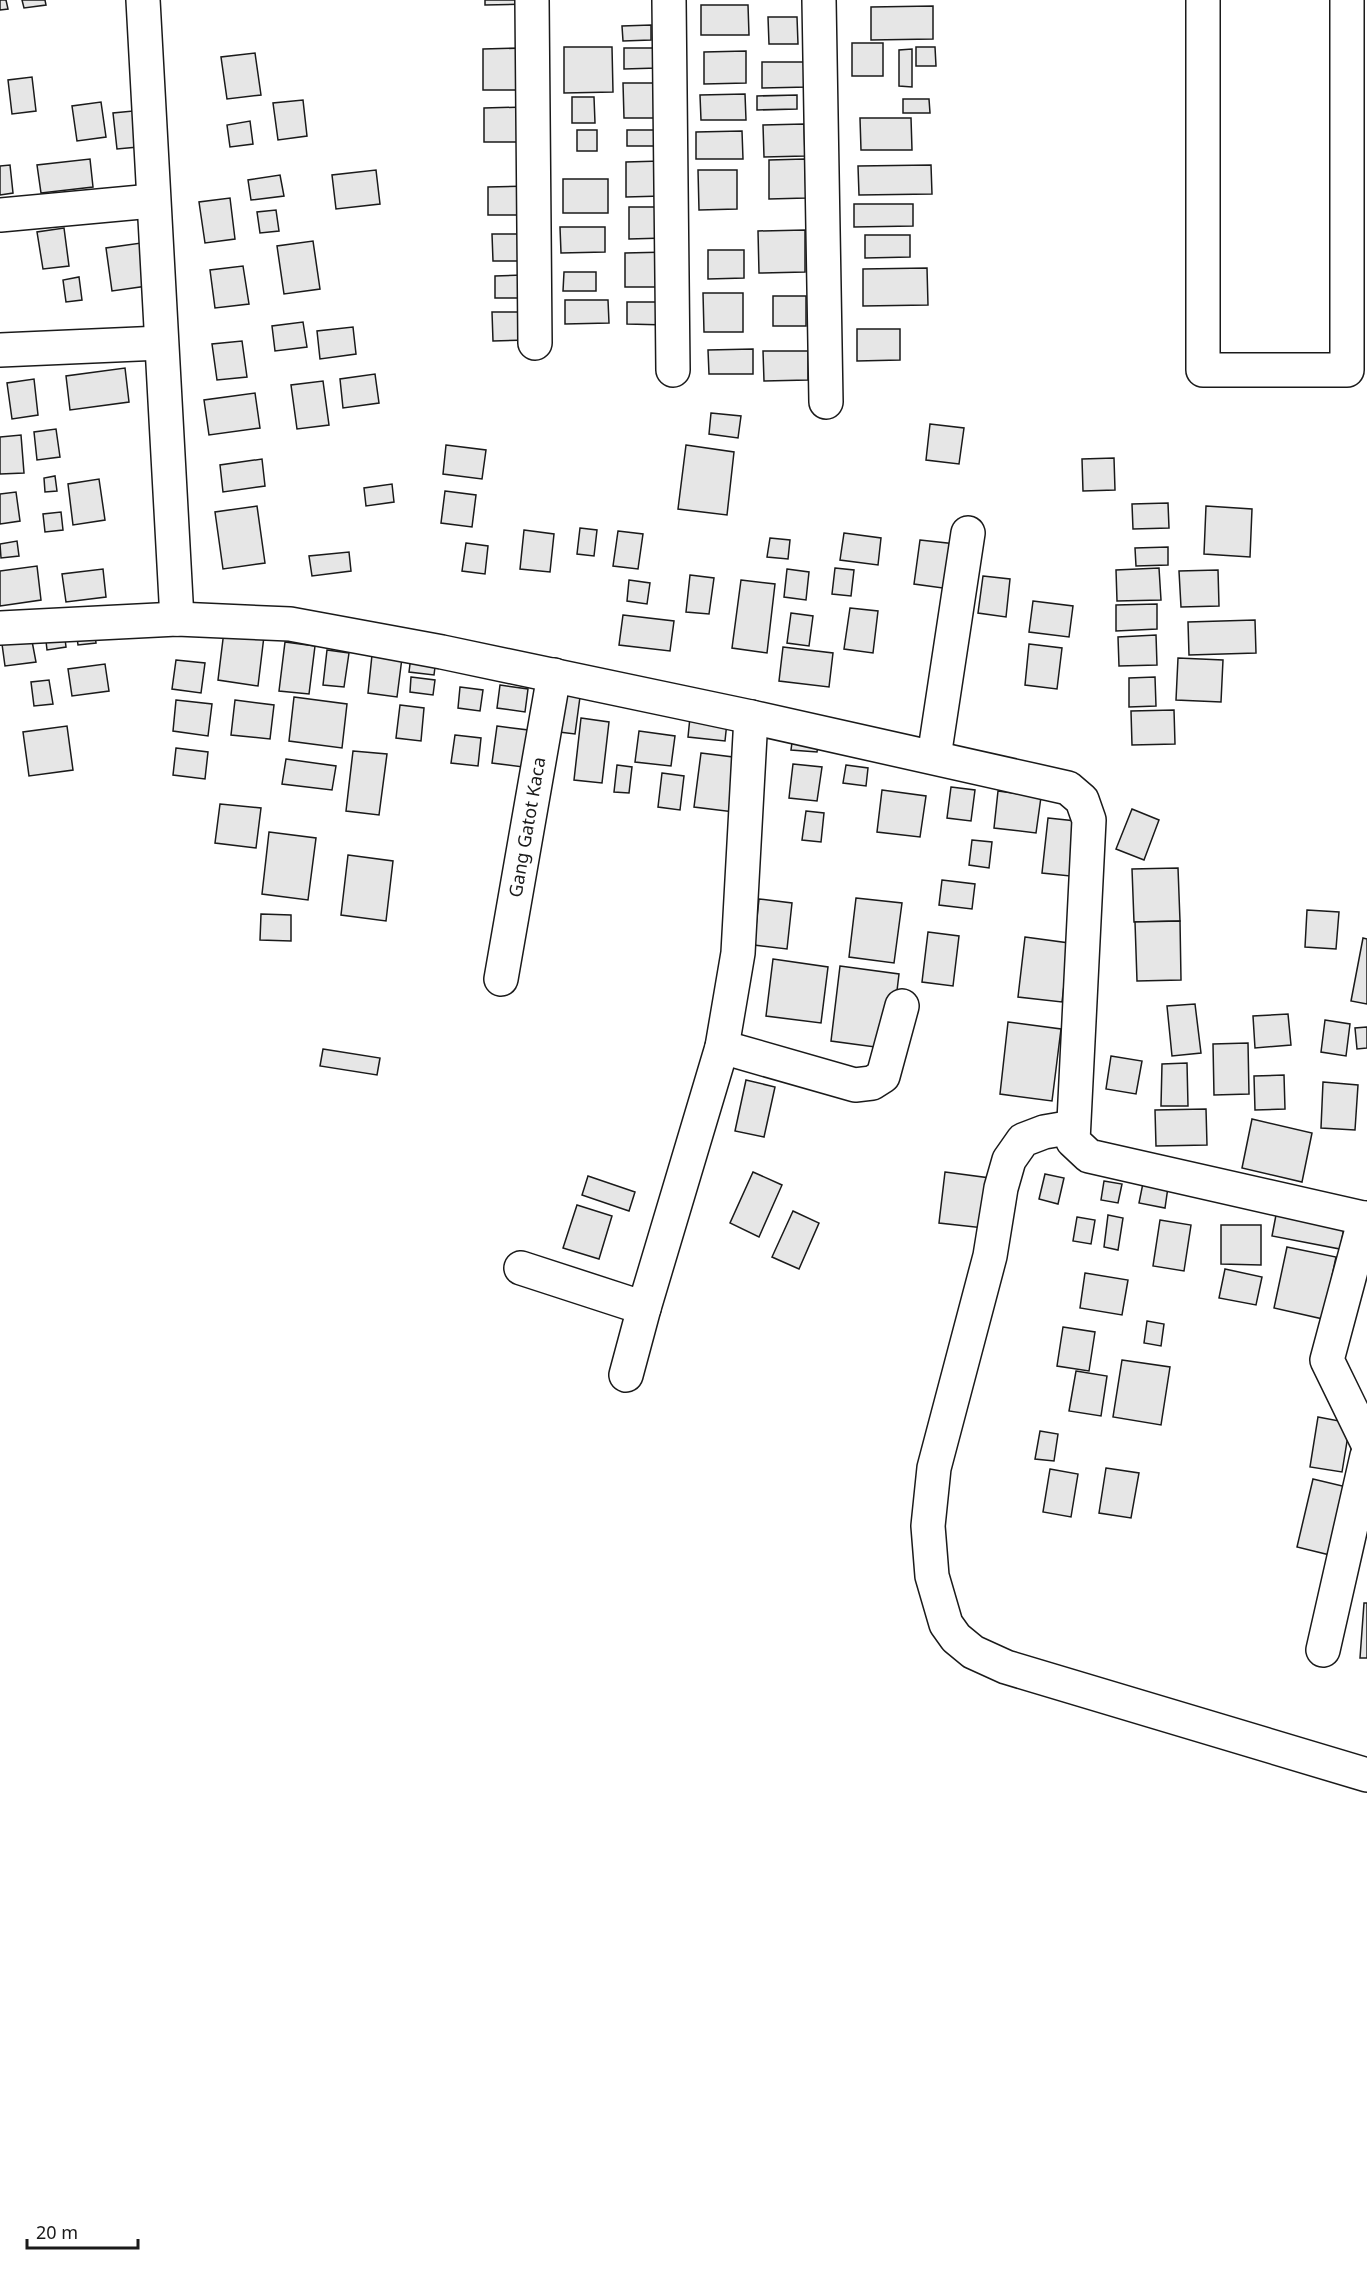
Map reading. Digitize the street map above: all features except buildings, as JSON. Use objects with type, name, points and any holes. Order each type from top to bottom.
[{"type":"street","points":[[143,0],[152,201],[177,619]]},
{"type":"street","points":[[532,0],[535,343]]},
{"type":"street","points":[[669,0],[673,370]]},
{"type":"street","points":[[819,0],[826,402]]},
{"type":"street","points":[[1203,0],[1203,370],[1347,370],[1347,0]]},
{"type":"street","points":[[0,215],[152,201]]},
{"type":"street","points":[[0,350],[160,343]]},
{"type":"street","points":[[934,757],[968,533]]},
{"type":"street","points":[[0,628],[177,619],[290,624],[554,675],[1068,788],[1082,800],[1089,820],[1073,1141],[1089,1156],[1366,1218],[1327,1360],[1367,1442]]},
{"type":"street","name":"Gang Gatot Kaca","points":[[501,979],[554,675]]},
{"type":"street","points":[[626,1375],[722,1047],[738,953],[751,717]]},
{"type":"street","points":[[722,1047],[855,1085],[872,1083],[883,1076],[902,1006]]},
{"type":"street","points":[[1073,1127],[1044,1132],[1023,1140],[1009,1160],[1004,1179],[990,1256],[934,1468],[928,1526],[932,1575],[946,1624],[956,1638],[973,1652],[1006,1667],[1367,1775]]},
{"type":"street","points":[[521,1268],[644,1308]]},
{"type":"street","points":[[1323,1650],[1367,1456]]}]
